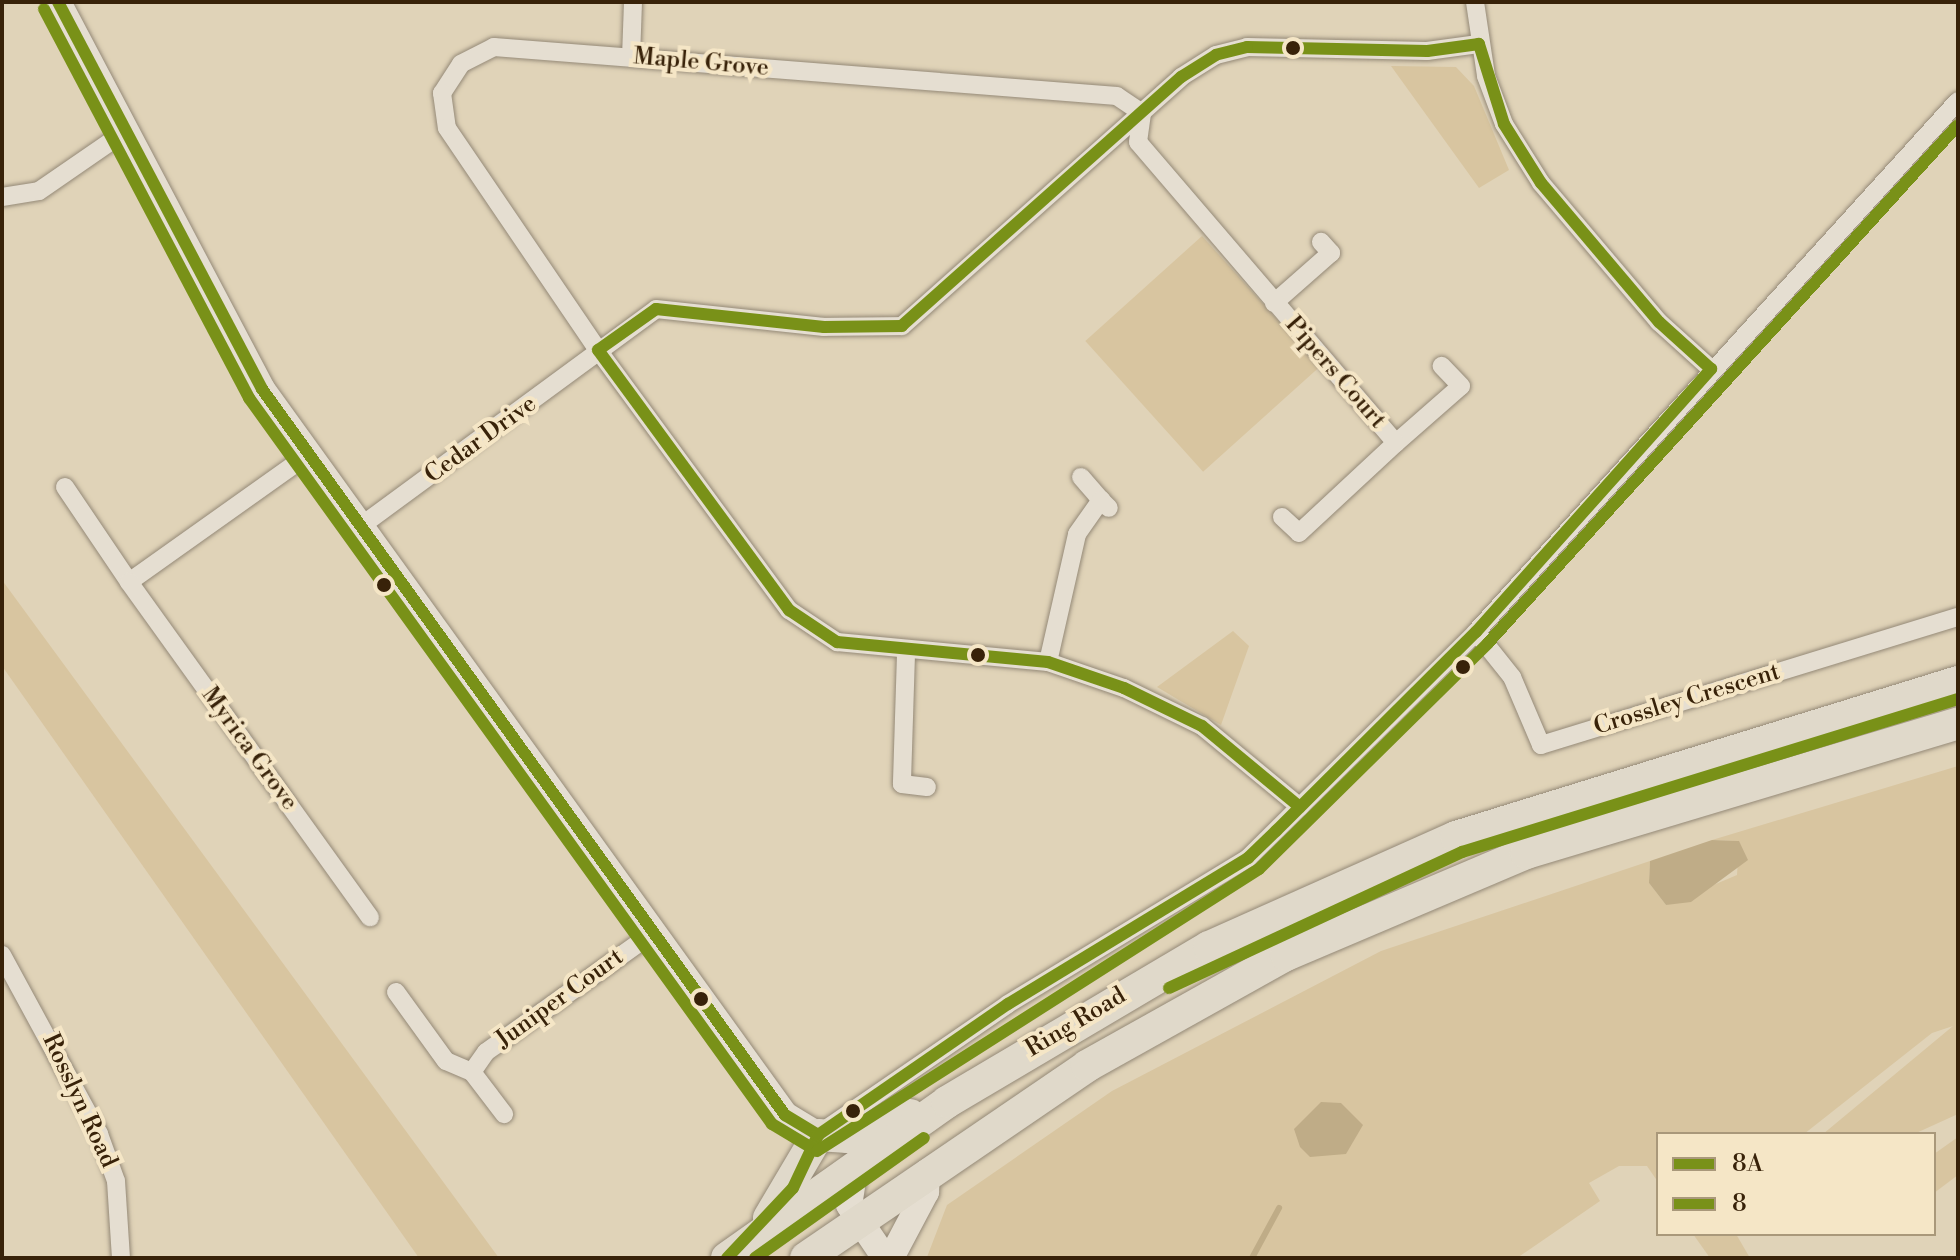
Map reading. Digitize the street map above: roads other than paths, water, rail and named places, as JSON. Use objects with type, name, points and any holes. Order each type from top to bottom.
[{"type":"highway","name":"Ring Road","points":[[738,1250],[947,1102],[1183,961],[1361,877],[1555,803],[1958,682]]},
{"type":"highway","name":"Ring Road","points":[[806,1258],[927,1172],[1188,1007],[1426,892],[1640,816],[1958,723]]},
{"type":"highway","points":[[738,1250],[793,1188],[818,1135],[848,1137],[947,1102]]},
{"type":"street","points":[[58,2],[212,306],[309,454],[785,1115],[818,1135],[1008,1004],[1216,884],[1300,807],[1476,632],[1711,369],[1958,101]]},
{"type":"street","points":[[631,57],[633,2]]},
{"type":"street","points":[[1475,2],[1479,44],[1504,124],[1541,183],[1659,322],[1711,369]]},
{"type":"street","name":"Cedar Drive","points":[[361,526],[656,309],[824,327],[902,326],[1181,77],[1230,50],[1427,51],[1479,44]]},
{"type":"street","name":"Maple Grove","points":[[1142,113],[1100,94],[494,47],[461,64],[442,93],[447,128],[598,350],[789,610],[837,642],[906,654],[1048,662],[1202,726],[1300,807]]},
{"type":"street","name":"Pipers Court","points":[[1142,113],[1138,142],[1396,443]]},
{"type":"street","points":[[2,197],[39,191],[123,133]]},
{"type":"street","name":"Pipers Court","points":[[1274,303],[1331,253],[1321,242]]},
{"type":"street","name":"Pipers Court","points":[[1282,517],[1299,533],[1461,386],[1442,366]]},
{"type":"street","points":[[129,582],[309,454]]},
{"type":"street","points":[[1048,662],[1077,534],[1105,504],[1081,477]]},
{"type":"street","name":"Myrica Grove","points":[[65,487],[129,582],[370,917]]},
{"type":"street","name":"Crossley Crescent","points":[[1476,632],[1512,677],[1541,745],[1958,617]]},
{"type":"street","points":[[906,654],[902,784],[927,787]]},
{"type":"street","name":"Juniper Court","points":[[472,1072],[486,1052],[654,932]]},
{"type":"street","name":"Rosslyn Road","points":[[2,955],[99,1134],[116,1181],[121,1258]]},
{"type":"street","points":[[396,992],[446,1061],[472,1072],[504,1114]]},
{"type":"street","points":[[855,1168],[847,1194],[857,1222],[888,1258],[926,1192],[927,1172]]},
{"type":"waterway","points":[[1252,1258],[1279,1208]]}]
